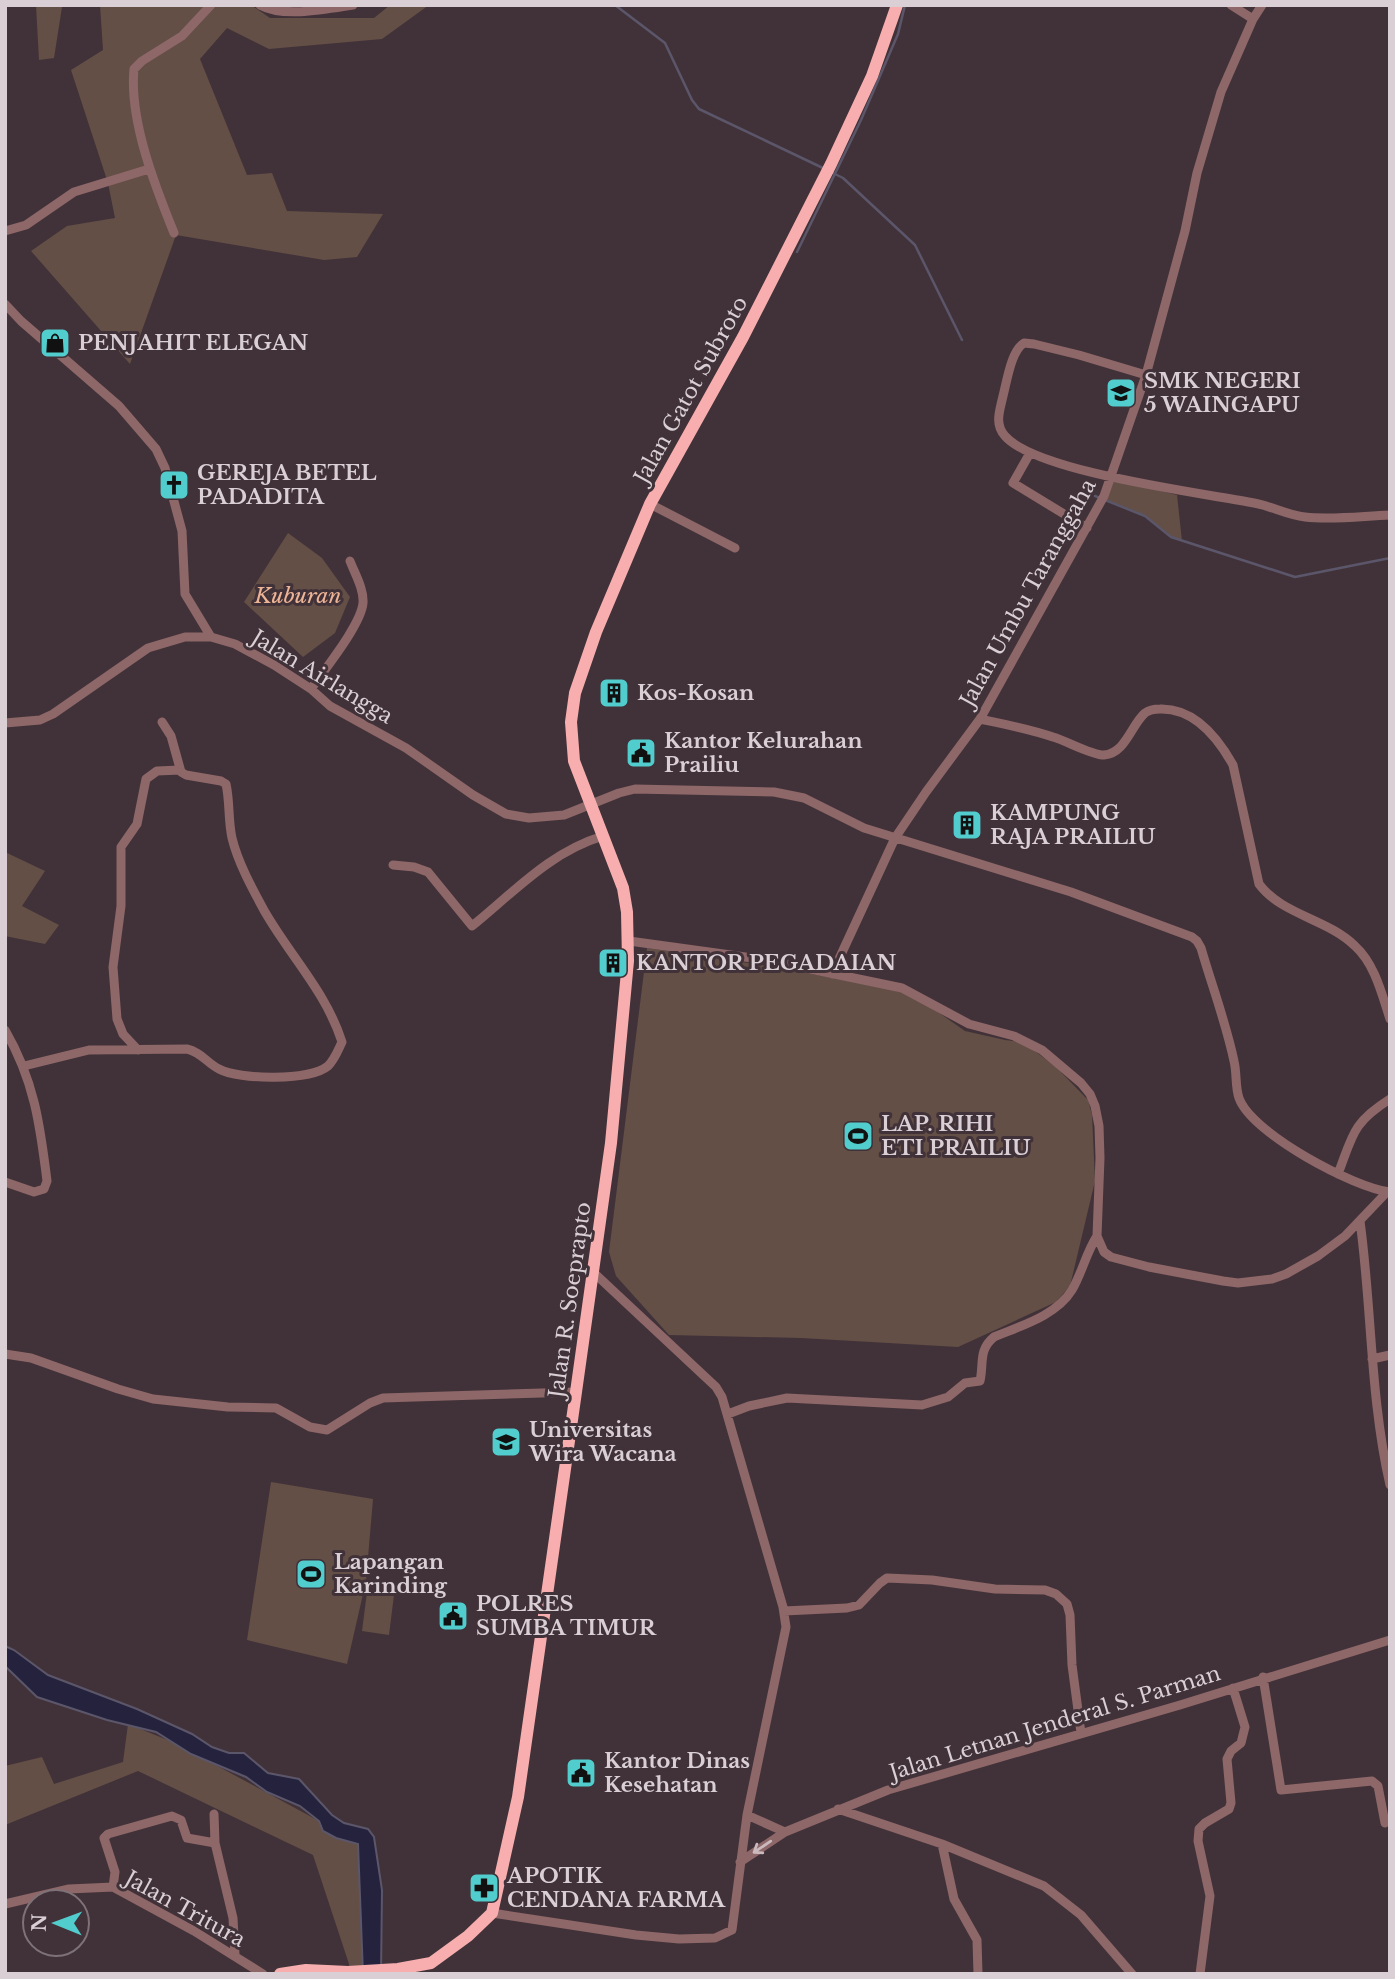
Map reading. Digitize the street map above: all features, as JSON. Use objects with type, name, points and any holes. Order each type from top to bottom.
[{"type":"highway","name":"Jalan Gatot Subroto","points":[[590,805],[574,761],[571,722],[575,693],[596,632],[650,504],[743,337],[827,170],[872,76],[897,5]]},
{"type":"highway","name":"Jalan R. Soeprapto","points":[[492,1913],[518,1797],[593,1272],[611,1143],[629,941],[623,888],[590,805]]},
{"type":"highway","points":[[280,1974],[306,1970],[328,1973],[409,1971],[430,1963],[468,1936],[492,1913]]},
{"type":"street","points":[[174,233],[149,169],[136,104],[134,69],[182,36],[211,5]]},
{"type":"street","points":[[260,5],[282,12],[353,5]]},
{"type":"street","points":[[1231,5],[1253,19]]},
{"type":"street","name":"Jalan Umbu Taranggaha","points":[[832,974],[895,838],[979,719],[1102,499],[1146,375],[1221,92],[1253,19],[1262,5]]},
{"type":"street","points":[[5,231],[26,225],[74,192],[149,169]]},
{"type":"street","points":[[5,304],[20,321],[119,406],[156,449],[165,468],[181,531],[185,594],[211,637]]},
{"type":"street","points":[[1146,375],[1034,344],[1020,345],[1006,384],[998,417],[999,426],[1007,439],[1030,453],[1111,477],[1266,505],[1307,517],[1390,515]]},
{"type":"street","points":[[1030,453],[1013,484],[1087,528]]},
{"type":"street","points":[[650,504],[735,548]]},
{"type":"street","points":[[311,689],[347,637],[362,607],[362,591],[350,561]]},
{"type":"street","points":[[5,723],[40,720],[53,714],[148,648],[185,637],[211,637]]},
{"type":"street","name":"Jalan Airlangga","points":[[211,637],[246,649],[311,689],[330,706],[406,748],[497,810],[516,817],[574,813],[635,789],[774,792],[804,798],[864,828],[1071,892],[1195,938],[1201,948],[1223,1020],[1234,1062],[1238,1098],[1245,1110],[1273,1134],[1338,1174]]},
{"type":"street","points":[[979,719],[1052,736],[1103,755],[1116,750],[1127,740],[1144,713],[1152,709],[1177,711],[1199,721],[1233,765],[1259,884],[1270,897],[1355,946],[1374,974],[1390,1019]]},
{"type":"street","points":[[24,1066],[89,1050],[187,1049],[228,1073],[244,1076],[306,1074],[327,1067],[342,1042],[334,1018],[320,991],[265,911],[242,863],[231,836],[226,784],[186,775],[180,770],[171,736],[162,722]]},
{"type":"street","points":[[138,1050],[120,1027],[114,1000],[113,967],[121,897],[120,853],[123,842],[137,824],[146,779],[157,771],[180,770]]},
{"type":"street","points":[[393,865],[414,867],[428,872],[472,926],[548,862],[581,843],[603,836]]},
{"type":"street","points":[[629,941],[739,955],[902,988],[970,1024],[1027,1041],[1057,1061],[1090,1094],[1099,1126],[1097,1236],[1104,1252],[1149,1267],[1238,1283],[1272,1279],[1318,1256],[1346,1236],[1388,1192],[1338,1174],[1358,1124],[1365,1115],[1390,1099]]},
{"type":"street","points":[[5,1030],[24,1066],[40,1121],[47,1181],[44,1189],[34,1192],[5,1182]]},
{"type":"street","points":[[1360,1221],[1366,1265],[1378,1427],[1387,1460],[1390,1485]]},
{"type":"street","points":[[729,1413],[787,1398],[922,1405],[948,1397],[965,1383],[980,1381],[982,1351],[986,1343],[1030,1322],[1063,1302],[1072,1290],[1097,1236]]},
{"type":"street","points":[[492,1913],[679,1939],[715,1938],[732,1930],[747,1815],[786,1627],[784,1611],[729,1413],[716,1387],[593,1272]]},
{"type":"street","points":[[5,1354],[32,1358],[153,1399],[228,1407],[276,1408],[310,1427],[327,1430],[370,1403],[383,1398],[576,1392]]},
{"type":"street","points":[[1371,1359],[1390,1355]]},
{"type":"street","points":[[784,1611],[859,1605],[887,1578],[932,1580],[995,1589],[1045,1590],[1056,1594],[1067,1604],[1070,1615],[1072,1665],[1081,1733]]},
{"type":"street","name":"Jalan Letnan Jenderal S. Parman","points":[[740,1862],[785,1832],[888,1790],[1390,1640]]},
{"type":"street","points":[[1264,1677],[1281,1790],[1372,1781],[1378,1786],[1385,1823]]},
{"type":"street","points":[[1200,1974],[1210,1896],[1198,1841],[1199,1829],[1229,1810],[1231,1803],[1227,1759],[1231,1751],[1241,1743],[1245,1727],[1233,1688]]},
{"type":"street","points":[[838,1809],[942,1844],[1044,1886],[1081,1915],[1132,1974]]},
{"type":"street","points":[[214,1814],[215,1843],[233,1918],[235,1955]]},
{"type":"street","points":[[747,1815],[785,1832]]},
{"type":"street","points":[[113,1887],[115,1872],[104,1838],[108,1834],[172,1816],[181,1820],[187,1838],[215,1843]]},
{"type":"street","points":[[942,1844],[954,1899],[977,1940],[978,1974]]},
{"type":"street","name":"Jalan Tritura","points":[[5,1904],[69,1889],[113,1887],[235,1955],[263,1974]]},
{"type":"green space","points":[[36,5],[83,5],[62,7],[54,58],[39,60]]},
{"type":"green space","points":[[100,5],[251,5],[270,18],[374,18],[390,5],[429,5],[382,39],[269,49],[227,28],[200,59],[247,175],[272,173],[287,211],[383,214],[357,257],[324,260],[176,235],[130,364],[31,251],[67,226],[115,218],[108,183],[71,70],[103,50]]},
{"type":"green space","points":[[1110,478],[1177,495],[1182,541],[1171,537],[1145,516],[1103,499]]},
{"type":"green space","name":"Kuburan","points":[[288,533],[322,558],[350,597],[335,633],[303,657],[244,602]]},
{"type":"green space","points":[[5,852],[45,871],[22,906],[59,925],[45,944],[5,936]]},
{"type":"green space","name":"LAP. RIHI ETI PRAILIU","points":[[647,948],[874,985],[915,996],[965,1031],[1023,1042],[1056,1067],[1088,1100],[1092,1115],[1095,1181],[1070,1286],[1056,1302],[958,1347],[801,1338],[669,1335],[616,1276],[609,1252]]},
{"type":"green space","name":"Lapangan Karinding","points":[[271,1482],[373,1499],[366,1581],[347,1664],[247,1640]]},
{"type":"green space","points":[[367,1592],[394,1595],[389,1635],[362,1631]]},
{"type":"green space","points":[[128,1724],[175,1743],[319,1821],[336,1837],[358,1844],[363,1974],[349,1974],[349,1964],[313,1855],[138,1771],[5,1825],[5,1766],[42,1757],[54,1784],[123,1762]]},
{"type":"shaded area","points":[[5,1646],[48,1675],[137,1709],[192,1734],[212,1747],[229,1753],[244,1753],[268,1773],[299,1779],[332,1815],[344,1823],[368,1829],[374,1837],[382,1890],[381,1974],[363,1974],[358,1844],[323,1831],[319,1821],[300,1806],[267,1792],[246,1777],[191,1754],[156,1732],[107,1720],[37,1697],[5,1666]]},
{"type":"waterway","points":[[615,5],[665,43],[692,100],[699,109],[825,169]]},
{"type":"waterway","points":[[797,252],[861,120],[898,34],[905,5]]},
{"type":"waterway","points":[[831,172],[843,178],[915,245],[962,340]]},
{"type":"waterway","points":[[1095,496],[1145,516],[1171,537],[1295,577],[1390,558]]},
{"type":"place","name":"PENJAHIT ELEGAN","points":[[55,343]]},
{"type":"place","name":"SMK NEGERI 5 WAINGAPU","points":[[1121,393]]},
{"type":"place","name":"GEREJA BETEL PADADITA","points":[[174,485]]},
{"type":"place","name":"Kos-Kosan","points":[[614,693]]},
{"type":"place","name":"Kantor Kelurahan Prailiu","points":[[641,753]]},
{"type":"place","name":"KAMPUNG RAJA PRAILIU","points":[[967,825]]},
{"type":"place","name":"KANTOR PEGADAIAN","points":[[613,963]]},
{"type":"place","name":"LAP. RIHI ETI PRAILIU","points":[[858,1136]]},
{"type":"place","name":"Universitas Wira Wacana","points":[[506,1442]]},
{"type":"place","name":"Lapangan Karinding","points":[[311,1574]]},
{"type":"place","name":"POLRES SUMBA TIMUR","points":[[453,1616]]},
{"type":"place","name":"Kantor Dinas Kesehatan","points":[[581,1773]]},
{"type":"place","name":"APOTIK CENDANA FARMA","points":[[484,1888]]}]
